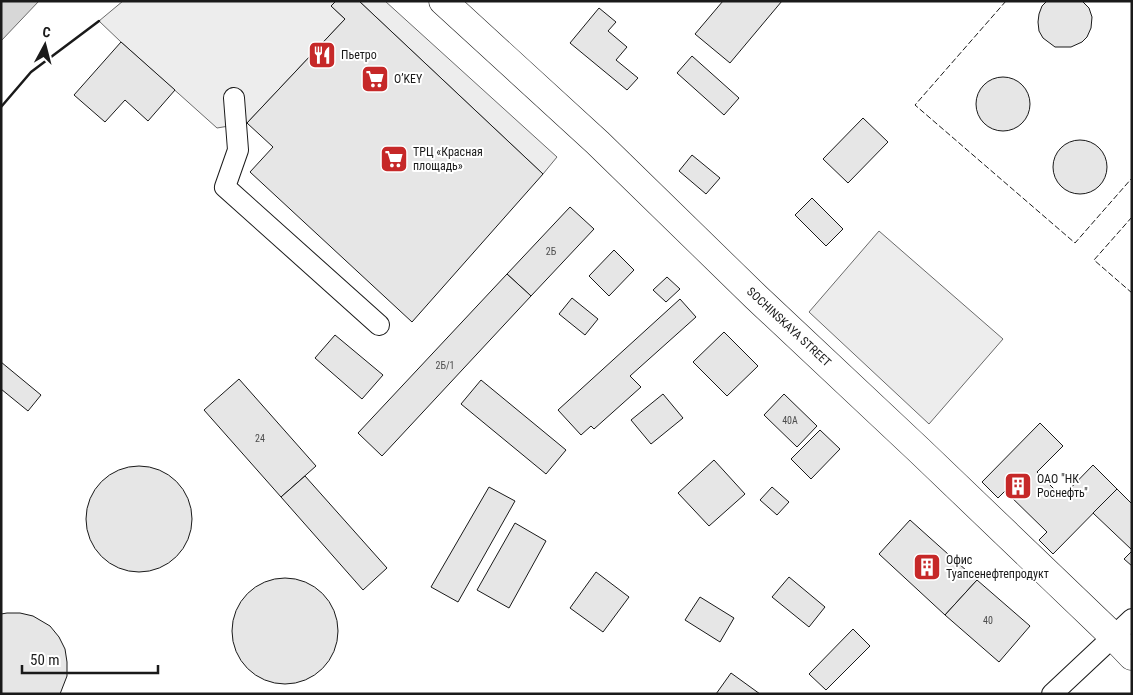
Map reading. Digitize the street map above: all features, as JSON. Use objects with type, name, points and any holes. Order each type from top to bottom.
[{"type":"highway","name":"SOCHINSKAYA STREET","points":[[443,1],[598,143],[756,297],[920,450],[1122,627],[1132,656]]},
{"type":"street","points":[[234,98],[238,150],[225,187],[379,325]]},
{"type":"street","points":[[1052,694],[1122,627]]},
{"type":"shaded area","points":[[1,1],[39,1],[1,41]]},
{"type":"shaded area","points":[[123,1],[336,1],[331,6],[345,19],[247,123],[217,128],[99,21]]},
{"type":"shaded area","points":[[359,1],[385,1],[557,157],[543,174]]},
{"type":"shaded area","points":[[879,231],[1003,339],[929,424],[809,312]]},
{"type":"building","name":"ТРЦ «Красная площадь»","points":[[336,1],[359,1],[543,174],[412,322],[250,172],[273,147],[247,123],[345,19],[331,6]]},
{"type":"building","points":[[723,1],[782,1],[730,63],[695,34]]},
{"type":"building","points":[[1047,1],[1082,1],[1089,8],[1092,17],[1091,28],[1087,37],[1082,42],[1071,47],[1055,47],[1043,38],[1039,31],[1038,22],[1042,6]]},
{"type":"building","points":[[599,8],[616,22],[608,31],[627,47],[616,60],[638,78],[627,90],[570,43]]},
{"type":"building","points":[[121,42],[175,90],[148,121],[125,100],[105,122],[74,95]]},
{"type":"building","points":[[692,56],[739,98],[724,115],[677,73]]},
{"type":"building","points":[[1003,77],[1013,79],[1022,85],[1028,94],[1030,104],[1028,114],[1022,123],[1013,129],[1003,131],[993,129],[984,123],[978,114],[976,104],[978,94],[984,85],[993,79]]},
{"type":"building","points":[[863,118],[888,142],[848,183],[823,159]]},
{"type":"building","points":[[1080,140],[1090,142],[1099,148],[1105,157],[1107,167],[1105,177],[1099,186],[1090,192],[1080,194],[1070,192],[1061,186],[1055,177],[1053,167],[1055,157],[1061,148],[1070,142]]},
{"type":"building","points":[[692,155],[720,178],[706,194],[679,171]]},
{"type":"building","points":[[812,198],[843,229],[826,246],[795,215]]},
{"type":"building","points":[[570,207],[594,229],[531,296],[507,274]]},
{"type":"building","points":[[614,250],[634,270],[609,296],[589,276]]},
{"type":"building","points":[[507,274],[531,296],[382,456],[358,433]]},
{"type":"building","points":[[667,277],[680,289],[666,302],[653,290]]},
{"type":"building","points":[[572,298],[598,319],[585,335],[559,314]]},
{"type":"building","points":[[680,299],[696,317],[630,376],[641,387],[594,429],[591,426],[581,435],[558,410]]},
{"type":"building","points":[[724,332],[758,366],[727,396],[693,362]]},
{"type":"building","points":[[335,335],[383,375],[362,399],[315,358]]},
{"type":"building","points":[[1,362],[41,395],[28,411],[1,389]]},
{"type":"building","points":[[239,379],[316,466],[281,497],[204,410]]},
{"type":"building","points":[[481,380],[566,450],[546,474],[461,404]]},
{"type":"building","points":[[663,394],[683,418],[651,444],[631,420]]},
{"type":"building","points":[[784,394],[817,426],[797,447],[764,415]]},
{"type":"building","name":"ОАО \"НК Роснефть\"","points":[[1040,423],[1063,446],[1037,472],[1062,497],[1093,465],[1117,489],[1053,554],[1039,540],[1047,532],[1005,491],[998,498],[982,482]]},
{"type":"building","points":[[820,430],[840,449],[811,479],[791,459]]},
{"type":"building","points":[[714,460],[745,494],[709,526],[678,493]]},
{"type":"building","points":[[139,466],[159,470],[177,481],[188,499],[192,519],[188,539],[177,557],[159,568],[139,572],[119,568],[101,557],[90,539],[86,519],[90,499],[101,481],[119,470]]},
{"type":"building","points":[[305,476],[387,568],[363,590],[281,497]]},
{"type":"building","points":[[489,487],[515,501],[458,602],[431,587]]},
{"type":"building","points":[[772,487],[789,502],[777,515],[760,500]]},
{"type":"building","points":[[1117,489],[1132,504],[1132,550],[1093,513]]},
{"type":"building","name":"Офис Туапсенефтепродукт","points":[[910,520],[977,580],[945,615],[879,554]]},
{"type":"building","points":[[515,523],[546,541],[509,608],[477,590]]},
{"type":"building","points":[[1132,551],[1132,566],[1124,559]]},
{"type":"building","points":[[596,572],[629,597],[603,632],[570,608]]},
{"type":"building","points":[[789,577],[825,607],[809,627],[772,597]]},
{"type":"building","points":[[285,578],[305,582],[323,593],[334,611],[338,631],[334,651],[323,669],[305,680],[285,684],[265,680],[247,669],[236,651],[232,631],[236,611],[247,593],[265,582]]},
{"type":"building","points":[[977,580],[1030,626],[999,662],[945,615]]},
{"type":"building","points":[[700,597],[734,618],[720,642],[685,620]]},
{"type":"building","points":[[1,614],[33,616],[50,626],[59,637],[65,649],[67,662],[67,676],[60,694],[1,694]]},
{"type":"building","points":[[853,629],[870,646],[826,690],[809,674]]},
{"type":"building","points":[[731,673],[760,694],[716,694]]},
{"type":"fence","points":[[1006,1],[915,105],[1075,243],[1132,178]]},
{"type":"fence","points":[[1132,217],[1094,260],[1132,293]]},
{"type":"wall","points":[[1,107],[31,72],[99,21]]},
{"type":"place","name":"Пьетро","points":[[322,55]]},
{"type":"place","name":"O’KEY","points":[[375,79]]},
{"type":"place","name":"ТРЦ «Красная площадь»","points":[[394,159]]},
{"type":"place","name":"ОАО \"НК Роснефть\"","points":[[1018,486]]},
{"type":"place","name":"Офис Туапсенефтепродукт","points":[[927,567]]}]
